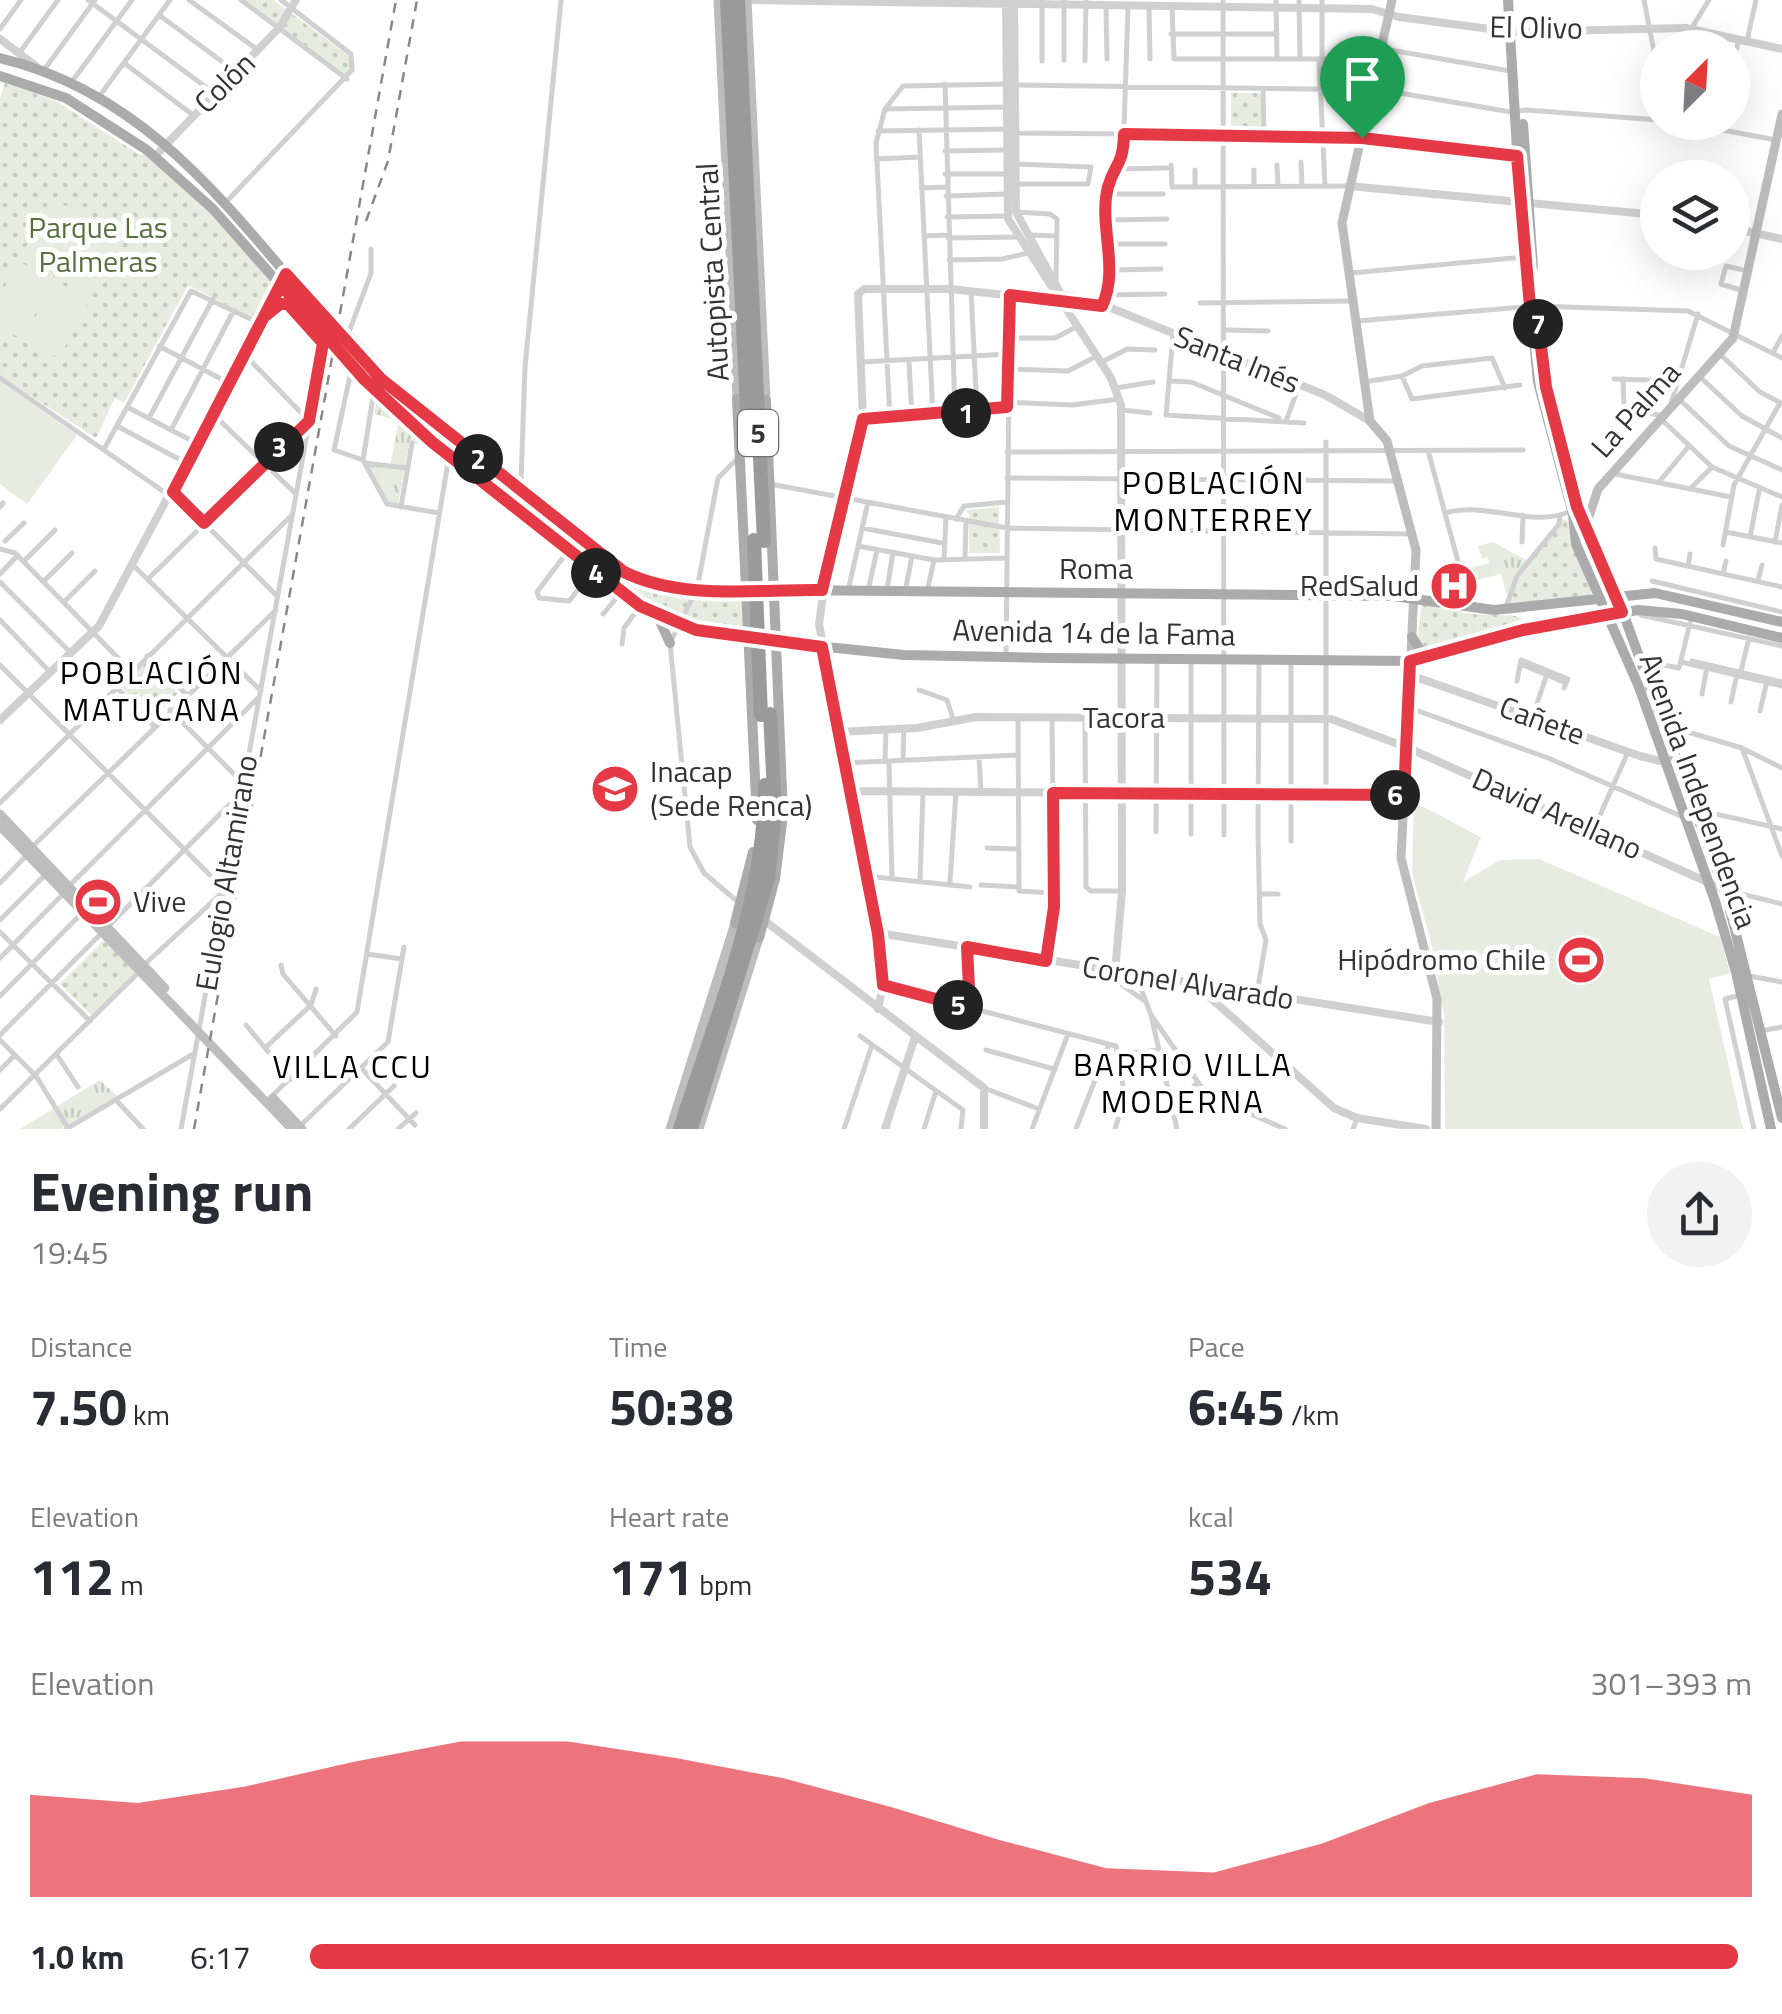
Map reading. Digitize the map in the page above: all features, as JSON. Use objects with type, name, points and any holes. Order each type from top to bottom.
[{"type":"highway","name":"Autopista Central","points":[[691,1129],[762,852],[766,714],[734,22],[723,0]]},
{"type":"highway","points":[[734,22],[744,0]]},
{"type":"highway","points":[[737,398],[748,326]]},
{"type":"highway","points":[[748,326],[766,400]]},
{"type":"highway","points":[[725,1003],[735,923]]},
{"type":"highway","points":[[725,1003],[760,938]]},
{"type":"highway","name":"Autopista Central","points":[[680,1129],[725,1003]]},
{"type":"main road","points":[[670,1129],[741,904],[756,824],[723,0]]},
{"type":"main road","points":[[699,1129],[760,938],[782,829],[776,585],[744,0]]},
{"type":"main road","points":[[1392,0],[1385,49],[1349,186],[1342,228],[1370,422],[1383,433],[1413,534],[1415,598],[1403,874],[1431,966],[1439,1022],[1436,1129]]},
{"type":"main road","name":"Avenida Independencia","points":[[1511,0],[1533,306],[1568,512],[1574,523],[1576,544],[1724,889],[1746,976],[1771,1129]]},
{"type":"main road","name":"Avenida Independencia","points":[[1516,32],[1520,112]]},
{"type":"main road","points":[[0,58],[43,71],[98,98],[164,144],[227,201],[283,280]]},
{"type":"main road","points":[[2,79],[66,98],[155,156],[283,280]]},
{"type":"main road","points":[[1735,333],[1782,114]]},
{"type":"main road","name":"Roma","points":[[283,280],[412,406],[624,572],[660,585],[698,590],[748,590],[776,585],[906,592],[1415,598],[1471,609],[1506,610],[1615,594],[1672,595],[1782,622]]},
{"type":"main road","name":"Avenida 14 de la Fama","points":[[283,280],[364,379],[450,456],[621,592],[657,616],[678,624],[778,643],[1006,658],[1410,661],[1497,636],[1622,612],[1691,620],[1782,638]]},
{"type":"main road","name":"La Palma","points":[[1586,528],[1595,492],[1721,355],[1735,333]]},
{"type":"main road","points":[[507,482],[521,475]]},
{"type":"main road","name":"Avenida Independencia","points":[[1568,512],[1586,528],[1615,594],[1663,725],[1670,758]]},
{"type":"main road","points":[[657,616],[670,643]]},
{"type":"main road","points":[[1412,637],[1420,650],[1434,657]]},
{"type":"main road","points":[[752,681],[767,688],[779,680]]},
{"type":"main road","points":[[0,814],[46,874],[104,929]]},
{"type":"main road","name":"Avenida Independencia","points":[[1690,814],[1782,1118]]},
{"type":"main road","points":[[0,826],[30,851],[298,1128]]},
{"type":"street","points":[[0,29],[21,0]]},
{"type":"street","points":[[18,55],[58,0]]},
{"type":"street","points":[[71,84],[132,0]]},
{"type":"street","points":[[98,98],[170,0]]},
{"type":"street","points":[[189,0],[258,50]]},
{"type":"street","points":[[241,0],[348,79]]},
{"type":"street","points":[[227,201],[348,79],[352,64],[347,51],[294,4],[281,0]]},
{"type":"street","points":[[520,513],[525,368],[561,0]]},
{"type":"street","name":"El Olivo","points":[[744,0],[1366,4],[1390,12],[1516,32],[1696,30]]},
{"type":"street","points":[[1644,0],[1649,28]]},
{"type":"street","points":[[1691,29],[1709,0]]},
{"type":"street","points":[[1746,30],[1756,0]]},
{"type":"street","points":[[0,39],[43,71],[92,1],[215,93]]},
{"type":"street","points":[[1010,2],[1011,131],[1007,194],[1012,214],[1028,254],[1060,295],[1100,359],[1116,388],[1122,410],[1122,891],[1115,972],[1118,981],[1144,1001]]},
{"type":"street","points":[[1042,3],[1042,61]]},
{"type":"street","name":"Colón","points":[[155,156],[280,28],[294,4]]},
{"type":"street","points":[[1064,4],[1064,60]]},
{"type":"street","points":[[1086,4],[1086,61]]},
{"type":"street","points":[[1224,4],[1224,835]]},
{"type":"street","points":[[1276,4],[1277,60]]},
{"type":"street","points":[[1299,4],[1300,59]]},
{"type":"street","points":[[1322,4],[1325,186]]},
{"type":"street","points":[[1107,59],[1108,5]]},
{"type":"street","points":[[1102,306],[1109,270],[1108,194],[1119,168],[1124,134],[1131,5]]},
{"type":"street","points":[[1150,59],[1153,5]]},
{"type":"street","points":[[1175,5],[1172,58],[1344,59],[1354,42]]},
{"type":"street","points":[[159,15],[236,72]]},
{"type":"street","points":[[1171,34],[1277,34]]},
{"type":"street","name":"El Olivo","points":[[1750,41],[1782,48]]},
{"type":"street","points":[[1385,49],[1516,72]]},
{"type":"street","points":[[124,64],[194,115]]},
{"type":"street","points":[[945,84],[956,414]]},
{"type":"street","points":[[1011,84],[1006,107],[1016,164],[1012,214]]},
{"type":"street","points":[[890,419],[876,160],[878,132],[886,109],[903,86],[1011,84],[1374,91],[1520,112],[1640,119]]},
{"type":"street","points":[[1263,90],[1264,135]]},
{"type":"street","points":[[886,109],[1006,107]]},
{"type":"street","points":[[878,132],[945,129],[1324,136],[1521,157]]},
{"type":"street","points":[[919,130],[933,416]]},
{"type":"street","points":[[1750,136],[1778,146]]},
{"type":"street","points":[[945,151],[1007,150]]},
{"type":"street","points":[[876,160],[920,157]]},
{"type":"street","points":[[1302,162],[1302,186]]},
{"type":"street","points":[[1016,164],[1090,165],[1090,183],[1016,184]]},
{"type":"street","points":[[1278,165],[1278,186]]},
{"type":"street","points":[[1119,168],[1169,166],[1172,186],[1349,186],[1640,214]]},
{"type":"street","points":[[1195,170],[1196,186]]},
{"type":"street","points":[[1254,170],[1254,186]]},
{"type":"street","points":[[945,174],[1007,174]]},
{"type":"street","points":[[921,188],[946,187]]},
{"type":"street","points":[[946,196],[1007,194]]},
{"type":"street","points":[[1108,194],[1162,194]]},
{"type":"street","points":[[947,217],[1054,215],[1060,295]]},
{"type":"street","points":[[1108,220],[1167,218]]},
{"type":"street","points":[[1750,232],[1782,239]]},
{"type":"street","points":[[924,236],[1057,236]]},
{"type":"street","points":[[1022,236],[1056,281]]},
{"type":"street","points":[[1109,244],[1165,244]]},
{"type":"street","points":[[371,249],[371,273],[349,332],[410,396],[412,406]]},
{"type":"street","points":[[949,260],[1002,260],[1028,254]]},
{"type":"street","points":[[1348,273],[1529,257]]},
{"type":"street","points":[[1744,292],[1721,284],[1726,266],[1748,271]]},
{"type":"street","points":[[1109,270],[1162,269]]},
{"type":"street","points":[[0,720],[94,632],[134,566],[283,280]]},
{"type":"street","name":"Santa Inés","points":[[860,362],[860,291],[927,289],[1045,298],[1060,295],[1102,306],[1300,385],[1370,422]]},
{"type":"street","points":[[104,449],[191,291],[263,320]]},
{"type":"street","points":[[971,291],[978,411]]},
{"type":"street","points":[[1107,295],[1165,294]]},
{"type":"street","points":[[1006,658],[1010,295]]},
{"type":"street","points":[[149,418],[213,299]]},
{"type":"street","points":[[1200,303],[1352,301]]},
{"type":"street","name":"Eulogio Altamirano","points":[[181,1129],[323,343],[288,304],[280,304],[263,320]]},
{"type":"street","points":[[1355,321],[1533,306],[1698,314],[1782,358]]},
{"type":"street","points":[[171,430],[234,310]]},
{"type":"street","points":[[1664,416],[1698,314]]},
{"type":"street","points":[[1009,338],[1055,338],[1079,325]]},
{"type":"street","points":[[1226,330],[1268,331]]},
{"type":"street","points":[[1173,335],[1166,414],[1304,422]]},
{"type":"street","points":[[1773,353],[1782,336]]},
{"type":"street","points":[[159,346],[230,383]]},
{"type":"street","points":[[1008,369],[1068,371],[1126,349],[1155,350]]},
{"type":"street","points":[[878,1009],[883,985],[878,934],[822,647],[822,587],[863,419],[860,362],[1009,354]]},
{"type":"street","points":[[148,579],[309,421],[245,355]]},
{"type":"street","points":[[1721,355],[1758,390],[1781,403],[1737,480],[1723,545]]},
{"type":"street","points":[[909,359],[912,418]]},
{"type":"street","points":[[1364,382],[1402,376],[1422,366],[1495,359],[1504,388]]},
{"type":"street","points":[[408,468],[364,461],[334,450],[344,385],[351,376],[374,397],[364,461],[381,498],[401,507],[438,513]]},
{"type":"street","points":[[1402,376],[1412,399],[1520,386]]},
{"type":"street","points":[[1700,377],[1742,416],[1782,438]]},
{"type":"street","points":[[0,378],[172,494],[278,596]]},
{"type":"street","points":[[1614,379],[1677,381]]},
{"type":"street","points":[[1623,380],[1624,408],[1664,416],[1712,467],[1782,497]]},
{"type":"street","points":[[1169,381],[1190,382],[1286,421]]},
{"type":"street","points":[[1116,388],[1152,382]]},
{"type":"street","points":[[1286,421],[1300,385]]},
{"type":"street","points":[[863,419],[1120,399]]},
{"type":"street","points":[[1679,399],[1725,443],[1782,470]]},
{"type":"street","points":[[127,407],[198,444]]},
{"type":"street","points":[[1122,410],[1150,413]]},
{"type":"street","points":[[214,415],[296,494]]},
{"type":"street","points":[[116,426],[188,464]]},
{"type":"street","points":[[401,507],[412,442]]},
{"type":"street","points":[[1326,442],[1326,794]]},
{"type":"street","points":[[1658,482],[1689,446]]},
{"type":"street","points":[[1007,452],[1430,454],[1523,450]]},
{"type":"street","points":[[1430,454],[1471,609]]},
{"type":"street","points":[[270,1099],[358,1012],[450,456]]},
{"type":"street","points":[[740,457],[720,475],[698,590],[670,643],[690,847],[704,873],[741,904]]},
{"type":"street","points":[[1690,489],[1712,467]]},
{"type":"street","points":[[1612,473],[1731,498]]},
{"type":"street","points":[[720,475],[741,476]]},
{"type":"street","points":[[1007,478],[1398,480]]},
{"type":"street","points":[[770,484],[1007,528],[1413,534]]},
{"type":"street","points":[[1750,537],[1759,490]]},
{"type":"street","points":[[848,590],[868,502]]},
{"type":"street","points":[[956,519],[964,506],[1007,502]]},
{"type":"street","points":[[1725,532],[1779,542],[1782,505]]},
{"type":"street","points":[[1445,513],[1478,507],[1523,515],[1568,512]]},
{"type":"street","points":[[1506,610],[1515,580],[1568,512]]},
{"type":"street","points":[[0,803],[292,514]]},
{"type":"street","points":[[1522,542],[1523,515]]},
{"type":"street","points":[[944,558],[946,517]]},
{"type":"street","points":[[965,558],[966,520]]},
{"type":"street","points":[[24,523],[3,538],[132,672]]},
{"type":"street","points":[[862,528],[942,543]]},
{"type":"street","points":[[0,574],[55,530]]},
{"type":"street","points":[[858,546],[934,560],[1007,558]]},
{"type":"street","points":[[1655,548],[1656,560],[1782,587]]},
{"type":"street","points":[[0,549],[18,556]]},
{"type":"street","points":[[868,591],[877,550]]},
{"type":"street","points":[[568,551],[537,592],[539,598],[569,601],[593,571]]},
{"type":"street","points":[[886,591],[893,552]]},
{"type":"street","points":[[44,582],[72,553]]},
{"type":"street","points":[[1688,566],[1690,554]]},
{"type":"street","points":[[906,592],[912,556]]},
{"type":"street","points":[[927,592],[934,560]]},
{"type":"street","points":[[1723,574],[1726,561]]},
{"type":"street","points":[[1758,582],[1762,565]]},
{"type":"street","points":[[0,958],[260,694],[134,566]]},
{"type":"street","points":[[64,602],[95,571]]},
{"type":"street","points":[[1652,581],[1782,612]]},
{"type":"street","points":[[0,582],[72,654]]},
{"type":"street","points":[[603,614],[621,592]]},
{"type":"street","points":[[622,644],[624,628],[640,606]]},
{"type":"street","points":[[0,882],[186,694],[276,610]]},
{"type":"street","points":[[1641,616],[1691,620],[1681,663]]},
{"type":"street","points":[[0,620],[51,673]]},
{"type":"street","points":[[1731,702],[1749,634],[1782,646]]},
{"type":"street","points":[[147,656],[186,694]]},
{"type":"street","points":[[1156,832],[1157,659]]},
{"type":"street","points":[[1190,659],[1191,834]]},
{"type":"street","points":[[1257,994],[1266,940],[1260,894],[1259,660]]},
{"type":"street","points":[[1291,660],[1291,841]]},
{"type":"street","points":[[1517,681],[1522,660],[1568,679],[1565,686]]},
{"type":"street","points":[[1640,662],[1708,666],[1782,684]]},
{"type":"street","points":[[0,665],[225,890],[0,1109]]},
{"type":"street","points":[[1702,694],[1708,666]]},
{"type":"street","points":[[1532,718],[1548,673]]},
{"type":"street","name":"Cañete","points":[[1410,675],[1628,752],[1670,758]]},
{"type":"street","points":[[1760,711],[1767,680]]},
{"type":"street","points":[[116,687],[154,726]]},
{"type":"street","points":[[919,690],[948,700],[953,720]]},
{"type":"street","points":[[1408,708],[1690,814],[1782,829]]},
{"type":"street","points":[[170,710],[244,784]]},
{"type":"street","points":[[1018,718],[1019,887],[1021,894],[1054,893]]},
{"type":"street","name":"Tacora","points":[[838,732],[953,720],[1018,718],[1327,719],[1406,747]]},
{"type":"street","points":[[1046,961],[1054,893],[1052,718]]},
{"type":"street","points":[[1085,718],[1086,888],[1122,891]]},
{"type":"street","points":[[1663,725],[1742,748],[1782,768]]},
{"type":"street","points":[[886,728],[892,878]]},
{"type":"street","points":[[903,760],[904,728]]},
{"type":"street","name":"David Arellano","points":[[1406,747],[1724,889]]},
{"type":"street","points":[[1742,748],[1782,856]]},
{"type":"street","points":[[1594,831],[1628,752]]},
{"type":"street","points":[[844,763],[1018,755]]},
{"type":"street","points":[[978,757],[981,792]]},
{"type":"street","points":[[195,1053],[68,1128],[36,1076],[0,1037],[242,792]]},
{"type":"street","points":[[850,792],[1404,795]]},
{"type":"street","points":[[920,881],[923,792]]},
{"type":"street","points":[[950,882],[956,792]]},
{"type":"street","points":[[0,844],[9,835]]},
{"type":"street","points":[[987,848],[1019,849]]},
{"type":"street","points":[[0,920],[46,874]]},
{"type":"street","points":[[866,876],[950,882],[970,888]]},
{"type":"street","points":[[981,886],[1019,887]]},
{"type":"street","points":[[1724,889],[1782,904]]},
{"type":"street","points":[[1260,894],[1278,894]]},
{"type":"street","points":[[0,996],[83,912]]},
{"type":"street","points":[[764,921],[984,1088],[1039,1109]]},
{"type":"street","points":[[0,932],[90,1021]]},
{"type":"street","name":"Coronel Alvarado","points":[[878,934],[1196,984],[1211,991],[1257,994],[1439,1022]]},
{"type":"street","points":[[298,1128],[390,1038],[404,946]]},
{"type":"street","points":[[967,947],[970,1008]]},
{"type":"street","points":[[367,954],[402,959]]},
{"type":"street","points":[[281,965],[283,974],[336,1036]]},
{"type":"street","points":[[1136,975],[1151,1014],[1196,1084],[1212,1098],[1285,1129]]},
{"type":"street","points":[[1746,976],[1782,982]]},
{"type":"street","points":[[883,985],[1108,1044],[1118,1050],[1159,1050]]},
{"type":"street","points":[[266,1047],[310,1006],[316,989]]},
{"type":"street","points":[[1211,991],[1330,1106],[1357,1118],[1426,1129]]},
{"type":"street","points":[[1742,995],[1725,999],[1754,1129]]},
{"type":"street","points":[[1151,1014],[1177,1129]]},
{"type":"street","points":[[246,1025],[266,1047],[266,1054],[291,1079]]},
{"type":"street","points":[[1754,1032],[1782,1026]]},
{"type":"street","points":[[1032,1129],[1068,1033]]},
{"type":"street","points":[[860,1036],[965,1113],[961,1129]]},
{"type":"street","points":[[884,1129],[915,1037]]},
{"type":"street","points":[[1076,1129],[1108,1044]]},
{"type":"street","points":[[844,1129],[872,1045]]},
{"type":"street","points":[[986,1050],[1054,1069]]},
{"type":"street","points":[[1115,1129],[1125,1100],[1118,1050]]},
{"type":"street","points":[[0,1070],[15,1055]]},
{"type":"street","points":[[57,1055],[78,1087]]},
{"type":"street","points":[[361,1068],[412,1122]]},
{"type":"street","points":[[1174,1108],[1196,1084]]},
{"type":"street","points":[[348,1129],[394,1086]]},
{"type":"street","points":[[984,1088],[984,1129]]},
{"type":"street","points":[[924,1129],[936,1090]]},
{"type":"street","points":[[1747,1099],[1764,1095]]},
{"type":"street","points":[[116,1100],[143,1129]]},
{"type":"street","points":[[398,1129],[412,1122],[416,1112]]},
{"type":"street","points":[[1353,1129],[1357,1118]]},
{"type":"green space","points":[[245,0],[273,0],[348,55],[351,65],[346,76]]},
{"type":"green space","name":"Parque Las Palmeras","points":[[5,83],[56,101],[140,155],[146,153],[209,210],[276,285],[258,321],[188,285],[124,403],[115,398],[96,438],[0,376],[0,98]]},
{"type":"green space","points":[[1231,93],[1262,93],[1262,131],[1231,131]]},
{"type":"green space","points":[[51,198],[123,236],[92,296],[20,258]]},
{"type":"green space","points":[[18,261],[90,299],[59,358],[24,340],[53,282],[22,339],[0,327],[0,295]]},
{"type":"green space","points":[[0,381],[77,435],[27,504],[0,484]]},
{"type":"green space","points":[[377,395],[433,446],[409,443],[398,505],[389,503],[368,465],[390,466],[399,421],[374,414]]},
{"type":"green space","points":[[999,507],[1000,553],[969,553],[969,514],[965,510]]},
{"type":"green space","points":[[1562,519],[1570,522],[1592,595],[1509,607],[1517,579]]},
{"type":"green space","points":[[1493,542],[1526,560],[1507,595],[1501,574],[1470,582],[1467,569],[1489,563],[1488,557],[1482,559],[1478,546]]},
{"type":"green space","points":[[603,572],[651,591],[742,592],[743,628],[705,625],[668,614]]},
{"type":"green space","points":[[1422,603],[1470,614],[1521,619],[1433,654],[1417,641]]},
{"type":"green space","points":[[146,662],[178,693],[154,718],[121,687]]},
{"type":"green space","name":"Hipódromo Chile","points":[[1414,802],[1481,837],[1463,882],[1500,860],[1539,859],[1720,937],[1730,973],[1709,979],[1743,1129],[1445,1129],[1444,1015],[1432,946],[1412,873]]},
{"type":"green space","points":[[104,940],[136,971],[92,1016],[60,984]]},
{"type":"green space","points":[[100,1080],[117,1096],[60,1129],[20,1129]]},
{"type":"railway","points":[[194,1129],[396,0]]},
{"type":"railway","points":[[366,221],[388,161],[417,0]]},
{"type":"place","name":"RedSalud","points":[[1454,586]]},
{"type":"place","name":"Inacap (Sede Renca)","points":[[615,789]]},
{"type":"place","name":"Vive","points":[[98,902]]},
{"type":"place","name":"Hipódromo Chile","points":[[1581,960]]},
{"type":"district","name":"POBLACIÓN MONTERREY","points":[[1214,502]]},
{"type":"district","name":"POBLACIÓN MATUCANA","points":[[152,692]]},
{"type":"district","name":"VILLA CCU","points":[[353,1067]]},
{"type":"district","name":"BARRIO VILLA MODERNA","points":[[1183,1084]]},
{"type":"route","points":[[1124,134],[1362,138],[1370,142],[1517,156],[1530,307],[1536,306],[1550,404],[1577,507],[1622,612],[1497,636],[1446,654],[1410,661],[1404,795],[1053,793],[1054,907],[1046,961],[967,947],[970,1008],[883,985],[878,934],[822,647],[696,630],[640,606],[432,442],[364,379],[281,285],[265,316],[280,304],[288,304],[323,343],[309,421],[204,523],[173,492],[286,274],[381,379],[624,572],[660,585],[698,590],[822,590],[863,419],[912,418],[1007,407],[1010,295],[1102,306],[1110,288],[1108,189],[1121,166],[1124,134]]}]
